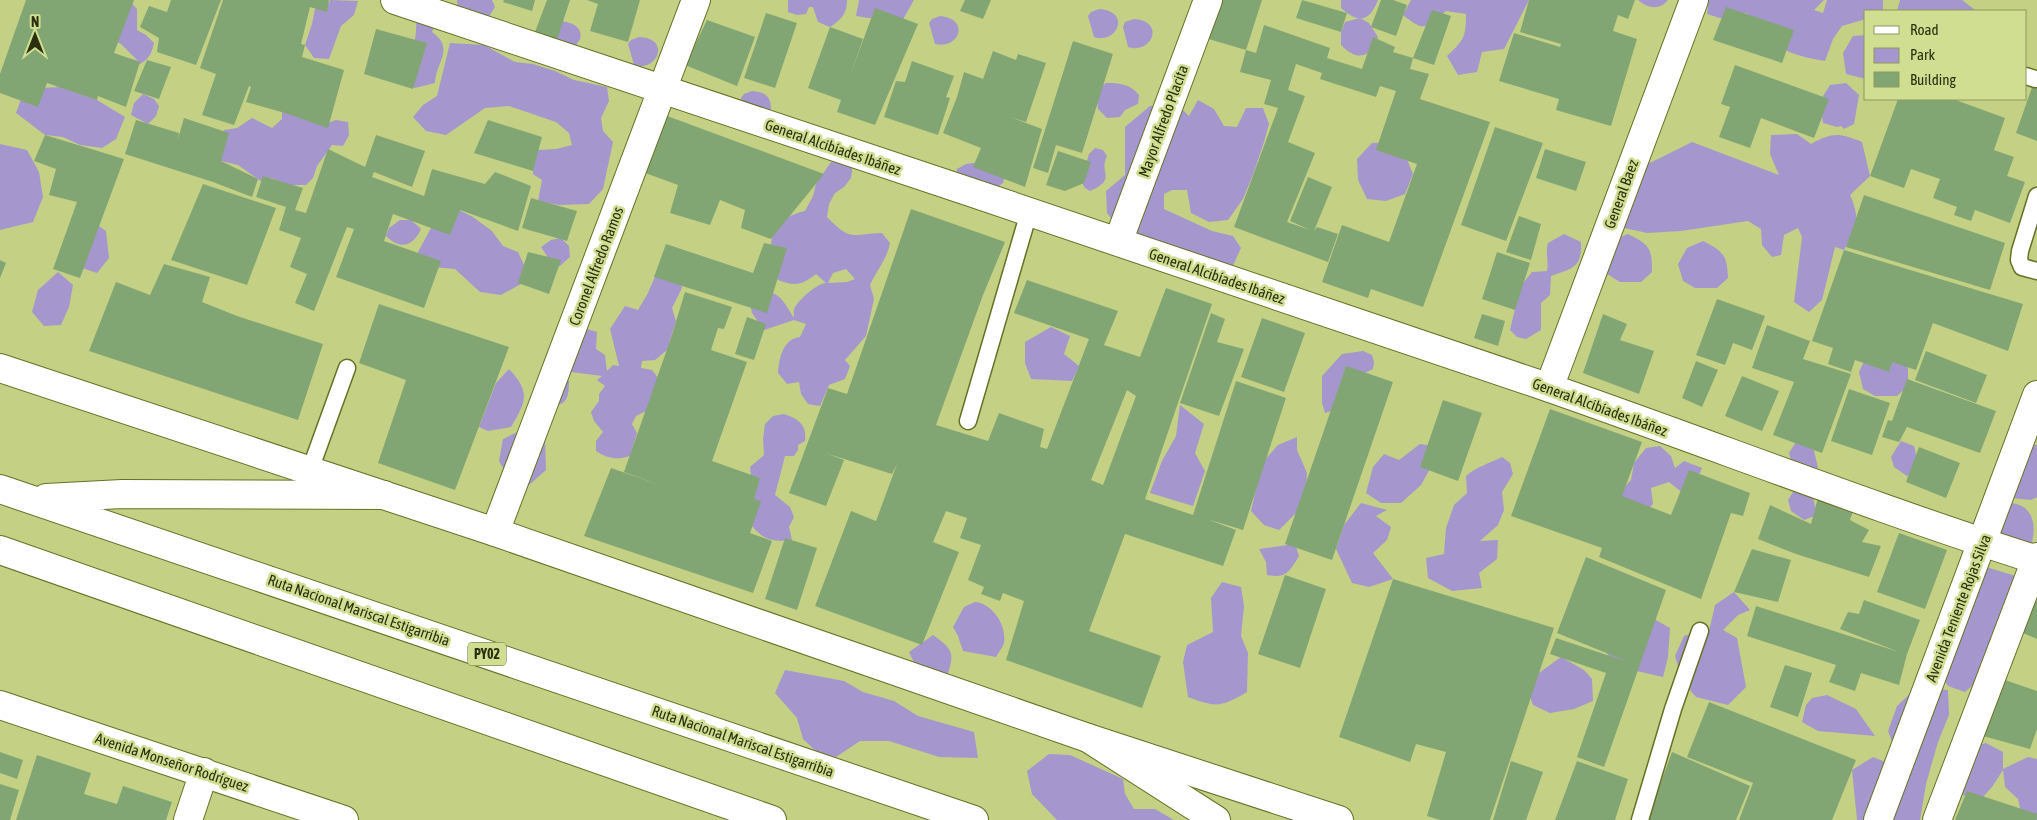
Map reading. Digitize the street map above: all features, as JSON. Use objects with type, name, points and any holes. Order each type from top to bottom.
[{"type":"main road","name":"General Alcibíades Ibáñez","points":[[395,0],[1549,388],[1983,543],[2037,559]]},
{"type":"main road","name":"Coronel Alfredo Ramos","points":[[496,532],[696,0]]},
{"type":"main road","name":"Mayor Alfredo Placita","points":[[1118,242],[1208,0]]},
{"type":"main road","name":"General Baez","points":[[1549,388],[1694,0]]},
{"type":"main road","points":[[0,368],[496,532],[1088,738],[1339,820]]},
{"type":"main road","name":"Avenida Teniente Rojas Silva","points":[[1878,820],[2037,395]]},
{"type":"main road","name":"Ruta Nacional Mariscal Estigarribia","points":[[0,489],[974,820]]},
{"type":"main road","points":[[31,499],[122,494],[384,495]]},
{"type":"main road","points":[[0,550],[772,820]]},
{"type":"main road","points":[[1937,820],[2037,559]]},
{"type":"main road","name":"Avenida Monseñor Rodríguez","points":[[0,706],[204,772],[344,820]]},
{"type":"main road","points":[[1088,738],[1216,820]]},
{"type":"main road","points":[[188,820],[204,772]]},
{"type":"lane","points":[[2037,196],[2019,260],[2022,267],[2037,271]]},
{"type":"lane","points":[[968,421],[1029,212]]},
{"type":"lane","points":[[310,470],[347,368]]},
{"type":"lane","points":[[1640,820],[1673,710],[1700,631]]},
{"type":"green space","points":[[129,0],[137,9],[137,30],[154,43],[150,55],[140,64],[129,58],[138,61],[121,44],[110,38]]},
{"type":"green space","points":[[330,0],[358,1],[354,15],[341,26],[329,59],[314,58],[305,45],[315,9],[329,3]]},
{"type":"green space","points":[[457,0],[492,0],[495,7],[487,20],[458,10]]},
{"type":"green space","points":[[788,0],[847,0],[843,16],[830,27],[818,22],[813,7],[809,7],[806,14],[797,15],[788,12]]},
{"type":"green space","points":[[859,0],[914,0],[901,23],[856,16]]},
{"type":"green space","points":[[1341,0],[1378,0],[1375,8],[1367,17],[1358,18],[1341,8]]},
{"type":"green space","points":[[1411,0],[1529,0],[1504,49],[1482,52],[1477,72],[1458,75],[1447,56],[1463,38],[1466,14],[1446,11],[1429,24],[1421,26],[1403,15]]},
{"type":"green space","points":[[1638,0],[1668,0],[1658,7],[1650,7]]},
{"type":"green space","points":[[1709,0],[1824,0],[1814,10],[1823,13],[1827,0],[1883,0],[1883,10],[1864,10],[1864,20],[1842,26],[1833,39],[1825,61],[1799,56],[1781,48],[1755,19],[1746,13],[1723,19],[1707,14]]},
{"type":"green space","points":[[1900,0],[1962,0],[1975,10],[1897,10]]},
{"type":"green space","points":[[1099,9],[1109,11],[1115,15],[1118,21],[1118,27],[1114,32],[1102,38],[1094,37],[1088,16],[1091,12]]},
{"type":"green space","points":[[940,16],[950,18],[956,22],[958,28],[955,39],[943,45],[935,44],[929,23],[932,19]]},
{"type":"green space","points":[[1360,18],[1369,23],[1378,37],[1371,50],[1363,55],[1353,54],[1341,45],[1341,32],[1345,22]]},
{"type":"green space","points":[[432,19],[434,28],[432,32],[443,44],[435,83],[415,88],[402,84],[414,44],[416,20]]},
{"type":"green space","points":[[1134,19],[1144,21],[1150,25],[1152,31],[1152,37],[1149,42],[1144,46],[1136,48],[1128,47],[1123,27],[1125,22]]},
{"type":"green space","points":[[561,21],[572,24],[580,31],[580,39],[576,46],[555,49]]},
{"type":"green space","points":[[1864,35],[1864,78],[1846,74],[1843,53],[1853,36]]},
{"type":"green space","points":[[639,37],[649,39],[658,48],[658,54],[654,60],[642,66],[634,65],[628,44],[631,40]]},
{"type":"green space","points":[[450,43],[484,45],[515,62],[533,64],[574,80],[607,87],[609,101],[601,118],[603,131],[613,142],[603,189],[589,204],[559,205],[538,201],[542,180],[533,174],[533,161],[538,150],[556,149],[572,145],[569,133],[556,122],[509,106],[485,108],[446,135],[426,131],[413,117],[423,105],[437,96]]},
{"type":"green space","points":[[1106,83],[1120,84],[1132,88],[1139,95],[1138,104],[1125,110],[1120,117],[1107,118],[1098,109],[1096,91]]},
{"type":"green space","points":[[1846,83],[1859,95],[1854,124],[1844,129],[1841,126],[1837,127],[1823,123],[1820,101],[1830,85]]},
{"type":"green space","points":[[61,87],[97,100],[125,117],[116,139],[102,148],[80,145],[63,137],[45,135],[16,113],[21,99],[38,88]]},
{"type":"green space","points":[[752,91],[760,92],[768,98],[771,109],[767,113],[743,108],[741,98],[744,94]]},
{"type":"green space","points":[[143,94],[154,99],[159,106],[156,116],[148,124],[131,115],[134,103]]},
{"type":"green space","points":[[1198,100],[1214,109],[1224,126],[1237,127],[1246,108],[1263,108],[1269,124],[1254,172],[1243,199],[1228,220],[1209,222],[1191,213],[1187,190],[1172,190],[1164,194],[1164,209],[1212,231],[1233,236],[1241,248],[1230,272],[1186,261],[1114,222],[1107,213],[1106,191],[1125,175],[1125,127],[1150,106],[1178,105],[1189,116]]},
{"type":"green space","points":[[282,112],[325,124],[336,120],[348,122],[349,135],[343,146],[332,145],[317,166],[313,178],[306,185],[289,185],[271,178],[262,182],[238,165],[221,161],[219,139],[224,130],[237,128],[252,118],[272,128],[282,119]]},
{"type":"green space","points":[[1797,134],[1811,144],[1825,137],[1836,135],[1862,142],[1870,176],[1850,195],[1856,217],[1852,236],[1844,250],[1835,247],[1822,300],[1809,312],[1794,302],[1802,237],[1798,228],[1784,235],[1781,255],[1772,257],[1762,245],[1761,229],[1748,221],[1681,231],[1647,233],[1624,228],[1620,198],[1631,167],[1652,162],[1692,142],[1779,175],[1770,154],[1771,135]]},
{"type":"green space","points":[[1396,142],[1404,152],[1413,174],[1405,194],[1386,201],[1367,199],[1358,180],[1357,159],[1372,143]]},
{"type":"green space","points":[[0,144],[27,150],[39,172],[43,197],[33,222],[0,230]]},
{"type":"green space","points":[[1095,148],[1103,150],[1107,156],[1104,167],[1106,175],[1103,183],[1090,191],[1085,188],[1081,181],[1089,154]]},
{"type":"green space","points":[[831,162],[853,164],[851,178],[844,187],[835,193],[829,204],[827,217],[847,233],[857,235],[882,233],[890,243],[889,249],[870,285],[874,299],[866,336],[845,360],[850,366],[845,379],[829,385],[820,406],[808,404],[801,394],[799,382],[787,384],[778,373],[779,361],[783,350],[790,341],[800,337],[806,324],[794,320],[764,330],[752,313],[748,295],[765,292],[776,295],[785,304],[794,318],[794,308],[801,300],[813,289],[826,283],[816,274],[798,284],[778,280],[771,258],[772,237],[776,228],[792,215],[805,211],[813,196],[816,184]],"holes":[[[846,269],[855,279],[847,282],[828,283],[833,273]]]},
{"type":"green space","points":[[981,162],[1005,174],[1003,183],[996,188],[956,183],[957,169],[966,164]]},
{"type":"green space","points":[[459,210],[473,217],[492,231],[503,246],[518,252],[524,265],[521,284],[501,295],[480,292],[455,269],[422,266],[418,252],[431,228]]},
{"type":"green space","points":[[400,220],[411,220],[421,229],[410,243],[401,245],[386,236],[389,228]]},
{"type":"green space","points":[[96,224],[106,231],[109,258],[97,273],[73,265]]},
{"type":"green space","points":[[1564,234],[1581,242],[1578,262],[1570,269],[1551,276],[1550,295],[1541,303],[1541,330],[1526,339],[1517,337],[1510,330],[1520,287],[1532,272],[1547,271],[1548,243]]},
{"type":"green space","points":[[1628,234],[1641,241],[1650,252],[1652,272],[1641,282],[1620,282],[1607,274],[1603,257],[1611,241]]},
{"type":"green space","points":[[561,238],[569,246],[570,257],[560,266],[550,268],[547,256],[541,247],[551,240]]},
{"type":"green space","points":[[1703,241],[1720,251],[1727,264],[1728,278],[1717,288],[1695,288],[1683,281],[1678,264],[1687,248]]},
{"type":"green space","points":[[58,272],[73,285],[69,307],[61,325],[44,326],[32,312],[38,290]]},
{"type":"green space","points":[[657,272],[679,276],[682,288],[672,308],[676,321],[667,350],[655,360],[642,361],[641,368],[652,370],[663,384],[658,405],[636,416],[632,424],[637,433],[630,456],[617,458],[605,456],[596,451],[596,441],[603,432],[594,421],[591,412],[599,401],[599,394],[605,386],[597,380],[602,376],[571,372],[561,373],[569,381],[568,394],[564,402],[556,405],[543,405],[539,400],[543,381],[560,373],[552,363],[552,346],[574,325],[597,332],[596,349],[605,355],[607,371],[613,365],[619,366],[610,329],[625,306],[638,310]]},
{"type":"green space","points":[[1051,327],[1070,336],[1064,354],[1079,366],[1072,381],[1031,379],[1025,363],[1025,342]]},
{"type":"green space","points":[[1363,351],[1372,355],[1373,369],[1361,375],[1337,409],[1325,413],[1322,403],[1322,376],[1342,354]]},
{"type":"green space","points":[[1867,355],[1901,357],[1908,368],[1908,386],[1897,396],[1875,396],[1863,389],[1859,372]]},
{"type":"green space","points":[[509,369],[521,384],[524,397],[523,404],[511,427],[488,431],[479,427],[496,383]]},
{"type":"green space","points":[[1180,405],[1204,424],[1195,453],[1205,471],[1193,506],[1150,493],[1162,461],[1176,436]]},
{"type":"green space","points":[[784,414],[801,423],[805,431],[805,441],[798,445],[798,450],[794,456],[785,456],[775,495],[790,507],[794,517],[789,527],[792,540],[777,541],[761,535],[747,520],[753,491],[750,467],[764,455],[763,439],[765,424],[773,416]]},
{"type":"green space","points":[[526,428],[545,438],[546,470],[528,486],[513,485],[499,461],[503,439]]},
{"type":"green space","points":[[1297,437],[1297,450],[1307,473],[1306,490],[1301,508],[1279,530],[1264,525],[1251,511],[1262,463],[1278,445]]},
{"type":"green space","points":[[1799,437],[1812,442],[1818,468],[1805,473],[1792,464],[1789,453]]},
{"type":"green space","points":[[1901,441],[1914,446],[1920,471],[1907,476],[1894,467],[1891,457]]},
{"type":"green space","points":[[1420,444],[1434,446],[1436,458],[1421,485],[1401,503],[1381,503],[1366,493],[1373,467],[1384,454],[1399,460]]},
{"type":"green space","points":[[2028,445],[2037,445],[2037,497],[2031,500],[2012,498]]},
{"type":"green space","points":[[1660,446],[1671,456],[1675,468],[1684,461],[1702,468],[1689,498],[1669,482],[1651,488],[1653,504],[1641,516],[1620,511],[1620,492],[1631,480],[1634,463],[1646,448]]},
{"type":"green space","points":[[1502,457],[1510,463],[1513,474],[1502,492],[1504,510],[1498,525],[1480,541],[1498,540],[1497,559],[1479,573],[1482,588],[1452,591],[1428,578],[1426,558],[1444,554],[1446,528],[1454,505],[1467,493],[1466,476]]},
{"type":"green space","points":[[1798,484],[1811,489],[1817,515],[1804,520],[1791,511],[1788,500]]},
{"type":"green space","points":[[1361,503],[1387,510],[1376,516],[1391,527],[1387,540],[1373,553],[1393,579],[1369,587],[1352,583],[1336,549],[1344,525]]},
{"type":"green space","points":[[2010,503],[2019,505],[2030,514],[2034,528],[2032,544],[2029,552],[1995,557],[1994,515]]},
{"type":"green space","points":[[1295,544],[1299,556],[1290,570],[1279,576],[1267,575],[1266,562],[1259,549]]},
{"type":"green space","points":[[1986,567],[2019,577],[1981,678],[1965,692],[1948,686],[1941,676]]},
{"type":"green space","points":[[1222,582],[1241,587],[1244,606],[1241,636],[1248,653],[1247,692],[1231,701],[1213,704],[1188,697],[1183,662],[1187,645],[1213,632],[1211,598]]},
{"type":"green space","points":[[1734,592],[1750,610],[1738,615],[1723,630],[1737,638],[1746,687],[1728,705],[1696,697],[1683,682],[1675,656],[1684,636],[1698,631],[1709,631],[1715,605]]},
{"type":"green space","points":[[975,602],[987,606],[1001,622],[1004,643],[996,657],[963,651],[953,627],[964,607]]},
{"type":"green space","points":[[1647,615],[1670,628],[1668,657],[1663,677],[1628,669],[1612,662],[1604,648]]},
{"type":"green space","points":[[933,635],[950,650],[951,659],[946,681],[916,667],[909,652]]},
{"type":"green space","points":[[1561,657],[1584,670],[1592,679],[1593,701],[1574,709],[1550,713],[1533,705],[1525,683]]},
{"type":"green space","points":[[785,670],[844,681],[863,692],[894,701],[918,716],[974,732],[978,758],[939,757],[889,741],[860,741],[836,757],[817,752],[803,739],[797,718],[775,693]]},
{"type":"green space","points":[[1917,687],[1948,690],[1949,715],[1938,742],[1926,784],[1920,820],[1857,820],[1852,770],[1873,757],[1890,764],[1895,749],[1888,731],[1897,706]]},
{"type":"green space","points":[[1827,695],[1856,709],[1875,736],[1818,731],[1802,722],[1806,705],[1812,698]]},
{"type":"green space","points":[[1986,743],[2003,752],[2003,769],[2028,757],[2037,759],[2037,820],[2028,820],[2021,813],[2018,799],[2005,787],[2003,770],[1982,798],[1962,795],[1949,777],[1954,751]]},
{"type":"green space","points":[[1049,754],[1070,755],[1123,779],[1125,794],[1134,809],[1155,809],[1174,820],[1057,820],[1032,794],[1027,771]]},
{"type":"building","points":[[26,0],[134,0],[114,53],[140,62],[126,107],[98,96],[97,100],[47,83],[38,107],[0,93],[0,74]]},
{"type":"building","points":[[171,0],[221,0],[196,65],[157,52],[159,38],[140,27],[149,6],[167,12]]},
{"type":"building","points":[[223,0],[329,0],[327,12],[310,7],[301,44],[305,45],[302,57],[344,70],[328,128],[246,102],[251,87],[249,86],[234,125],[202,115],[216,74],[200,68]]},
{"type":"building","points":[[504,0],[535,0],[532,11],[503,2]]},
{"type":"building","points":[[547,0],[570,0],[557,40],[535,32]]},
{"type":"building","points":[[587,0],[640,0],[628,42],[590,31],[598,4]]},
{"type":"building","points":[[965,0],[991,0],[983,19],[960,11]]},
{"type":"building","points":[[1208,0],[1262,0],[1246,50],[1195,35]]},
{"type":"building","points":[[1302,0],[1347,13],[1341,32],[1296,18]]},
{"type":"building","points":[[1381,0],[1393,0],[1407,5],[1396,36],[1371,27]]},
{"type":"building","points":[[1529,0],[1635,0],[1628,19],[1618,15],[1613,31],[1637,39],[1611,126],[1556,110],[1559,99],[1499,81],[1514,33],[1560,47],[1561,44],[1520,32]]},
{"type":"building","points":[[1726,7],[1794,30],[1782,63],[1713,40]]},
{"type":"building","points":[[875,8],[918,24],[875,125],[837,112],[841,100],[808,88],[830,27],[863,39],[848,81]]},
{"type":"building","points":[[1432,10],[1451,16],[1434,65],[1413,58]]},
{"type":"building","points":[[766,13],[797,23],[775,88],[744,78]]},
{"type":"building","points":[[707,20],[755,37],[737,86],[685,65]]},
{"type":"building","points":[[1264,25],[1330,48],[1327,58],[1362,69],[1373,37],[1395,47],[1393,52],[1413,58],[1410,69],[1429,74],[1420,99],[1490,122],[1423,307],[1371,289],[1368,298],[1322,282],[1342,225],[1389,242],[1417,164],[1376,150],[1396,91],[1380,86],[1376,97],[1320,79],[1322,73],[1296,64],[1288,90],[1305,96],[1288,142],[1315,153],[1287,222],[1310,230],[1290,221],[1308,177],[1332,187],[1314,231],[1317,227],[1338,234],[1328,262],[1234,227],[1278,108],[1264,104],[1271,80],[1240,72],[1246,50],[1256,53]]},
{"type":"building","points":[[376,29],[427,43],[413,89],[364,74]]},
{"type":"building","points":[[1073,41],[1113,54],[1082,153],[1056,145],[1048,173],[1033,168]]},
{"type":"building","points":[[993,51],[1016,60],[1018,54],[1046,63],[1026,122],[1010,117],[1042,129],[1025,187],[973,167],[981,148],[943,133],[957,97],[964,72],[983,79]]},
{"type":"building","points":[[147,60],[171,67],[159,99],[134,91]]},
{"type":"building","points":[[912,61],[954,76],[946,97],[950,98],[938,135],[884,117],[896,81],[905,82]]},
{"type":"building","points":[[1735,65],[1829,99],[1814,138],[1761,118],[1750,148],[1719,137],[1730,107],[1721,104]]},
{"type":"building","points":[[2037,73],[2037,141],[2016,133]]},
{"type":"building","points":[[1898,100],[1956,100],[2005,118],[1994,150],[2014,157],[2007,176],[2025,182],[2010,223],[1975,210],[1971,221],[1954,215],[1957,207],[1933,198],[1940,179],[1911,169],[1904,188],[1870,176]]},
{"type":"building","points":[[659,113],[824,174],[771,239],[741,228],[745,210],[720,200],[710,225],[670,213],[678,185],[637,170]]},
{"type":"building","points":[[184,118],[229,133],[221,161],[258,179],[252,197],[213,182],[125,154],[136,120],[179,133],[178,139]]},
{"type":"building","points":[[488,120],[542,137],[533,171],[474,153]]},
{"type":"building","points":[[1495,127],[1543,143],[1506,241],[1461,225]]},
{"type":"building","points":[[45,135],[124,159],[80,278],[53,269],[77,202],[49,195],[56,169],[34,161]]},
{"type":"building","points":[[376,135],[425,151],[412,187],[374,172],[372,177],[424,196],[432,169],[485,184],[495,172],[531,186],[518,231],[460,210],[450,235],[393,214],[384,241],[441,261],[424,308],[336,277],[354,229],[347,227],[314,311],[295,303],[307,274],[290,267],[301,238],[279,230],[286,207],[256,197],[263,176],[303,188],[295,210],[306,213],[328,149],[365,167]]},
{"type":"building","points":[[1545,149],[1586,162],[1576,191],[1536,178]]},
{"type":"building","points":[[1058,151],[1091,162],[1084,183],[1065,191],[1046,185]]},
{"type":"building","points":[[203,184],[276,208],[247,285],[171,260]]},
{"type":"building","points":[[1864,195],[2005,243],[1990,290],[1846,247]]},
{"type":"building","points":[[531,198],[577,211],[567,241],[522,228]]},
{"type":"building","points":[[911,209],[1005,242],[983,295],[936,425],[988,441],[999,413],[1044,429],[1040,447],[1047,449],[1089,339],[1014,313],[1027,280],[1118,311],[1104,345],[1140,357],[1166,288],[1212,304],[1145,499],[1193,515],[1236,381],[1286,398],[1243,530],[1207,519],[1236,530],[1223,566],[1125,534],[1089,631],[1161,656],[1142,708],[1006,660],[1024,601],[1003,593],[1000,601],[981,594],[984,587],[968,580],[981,545],[960,538],[967,518],[946,511],[933,542],[959,552],[922,645],[815,606],[851,511],[876,521],[897,464],[892,474],[825,453],[844,460],[826,506],[789,493],[828,388],[847,394]],"holes":[[[1127,390],[1136,396],[1103,485],[1091,480]]]},
{"type":"building","points":[[1519,216],[1541,224],[1531,260],[1506,252]]},
{"type":"building","points":[[764,243],[787,248],[767,313],[654,277],[666,244],[753,273]]},
{"type":"building","points":[[1844,250],[2023,304],[2008,351],[1933,323],[1916,370],[1892,362],[1889,372],[1855,360],[1851,372],[1828,364],[1833,348],[1812,341]]},
{"type":"building","points":[[528,252],[561,260],[549,294],[518,283]]},
{"type":"building","points":[[1497,252],[1530,263],[1515,310],[1482,299]]},
{"type":"building","points":[[0,260],[6,263],[0,278]]},
{"type":"building","points":[[164,264],[210,277],[202,302],[237,316],[323,344],[298,420],[89,351],[116,282],[150,295]]},
{"type":"building","points":[[685,292],[732,307],[724,329],[718,328],[711,350],[747,362],[712,461],[760,478],[754,499],[761,501],[750,533],[772,541],[753,593],[584,536],[611,468],[663,486],[624,472],[671,338]]},
{"type":"building","points":[[1717,299],[1765,316],[1752,350],[1733,343],[1725,365],[1696,355]]},
{"type":"building","points":[[379,304],[509,347],[455,490],[378,463],[406,380],[359,363]]},
{"type":"building","points":[[1211,313],[1225,319],[1217,342],[1244,349],[1219,416],[1180,403]]},
{"type":"building","points":[[1482,314],[1505,321],[1498,346],[1474,338]]},
{"type":"building","points":[[1603,314],[1627,324],[1620,340],[1654,351],[1639,394],[1583,373]]},
{"type":"building","points":[[747,317],[766,324],[754,360],[735,354]]},
{"type":"building","points":[[1262,318],[1305,333],[1284,392],[1241,377]]},
{"type":"building","points":[[1767,325],[1810,341],[1803,359],[1851,374],[1822,453],[1773,435],[1794,382],[1752,368]]},
{"type":"building","points":[[1926,351],[1987,375],[1976,403],[1915,380]]},
{"type":"building","points":[[1696,361],[1718,370],[1702,407],[1682,398]]},
{"type":"building","points":[[1346,366],[1393,382],[1332,560],[1285,544]]},
{"type":"building","points":[[1742,376],[1779,391],[1762,431],[1725,416]]},
{"type":"building","points":[[1907,379],[1996,411],[1980,453],[1907,427],[1899,442],[1882,437],[1888,420],[1892,421]]},
{"type":"building","points":[[1849,389],[1890,403],[1872,455],[1831,441]]},
{"type":"building","points":[[1443,400],[1482,413],[1458,481],[1420,467]]},
{"type":"building","points":[[1550,409],[1642,442],[1622,496],[1671,515],[1689,470],[1750,493],[1743,516],[1731,513],[1701,599],[1599,557],[1602,548],[1511,516]]},
{"type":"building","points":[[1919,447],[1960,463],[1946,498],[1906,482]]},
{"type":"building","points":[[1819,494],[1855,506],[1850,520],[1869,530],[1862,542],[1881,546],[1869,577],[1796,554],[1758,539],[1770,505],[1811,524]]},
{"type":"building","points":[[1899,533],[1947,550],[1925,609],[1877,592]]},
{"type":"building","points":[[785,538],[817,548],[797,610],[765,599]]},
{"type":"building","points":[[1752,549],[1791,560],[1778,602],[1734,592]]},
{"type":"building","points":[[1586,557],[1666,590],[1604,767],[1577,757],[1606,673],[1550,654],[1556,638],[1631,663],[1557,633]]},
{"type":"building","points":[[1285,575],[1326,589],[1300,668],[1258,654]]},
{"type":"building","points":[[1393,579],[1554,628],[1490,820],[1440,820],[1427,816],[1446,752],[1416,744],[1410,762],[1339,737]]},
{"type":"building","points":[[2037,594],[2037,639],[2023,633]]},
{"type":"building","points":[[1864,600],[1920,620],[1907,654],[1899,685],[1861,673],[1855,691],[1829,682],[1836,665],[1747,636],[1756,606],[1899,652],[1840,629],[1848,612],[1859,614]]},
{"type":"building","points":[[1785,665],[1812,673],[1798,717],[1770,707]]},
{"type":"building","points":[[2002,679],[2037,691],[2037,729],[2030,749],[1983,736]]},
{"type":"building","points":[[1709,702],[1856,760],[1832,820],[1739,820],[1753,783],[1687,757]]},
{"type":"building","points":[[0,752],[23,760],[17,779],[0,773]]},
{"type":"building","points":[[1672,752],[1750,786],[1736,820],[1647,820]]},
{"type":"building","points":[[37,755],[91,773],[84,794],[117,804],[123,786],[172,802],[166,820],[16,820]]},
{"type":"building","points":[[1511,761],[1543,772],[1526,820],[1493,820]]},
{"type":"building","points":[[1577,761],[1628,779],[1615,820],[1555,820]]},
{"type":"building","points":[[0,784],[19,790],[10,820],[0,820]]},
{"type":"building","points":[[1967,791],[2037,814],[2036,820],[1955,820]]}]
